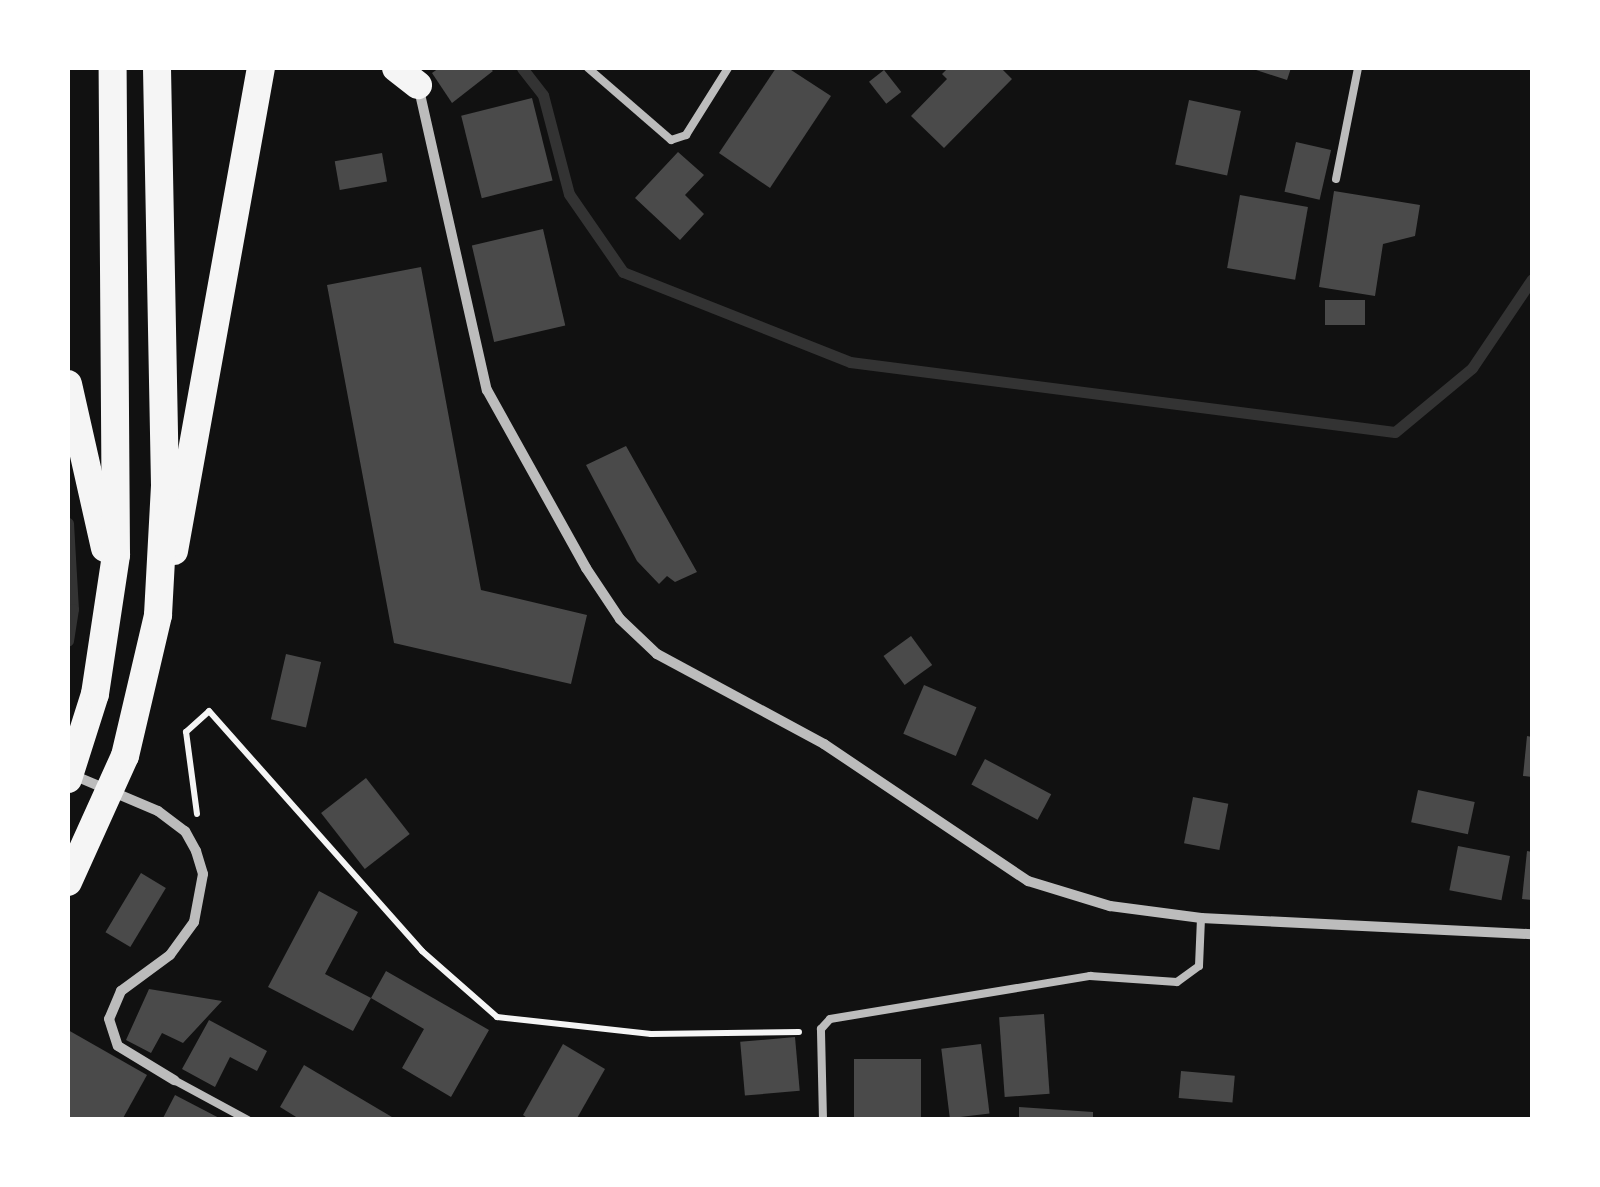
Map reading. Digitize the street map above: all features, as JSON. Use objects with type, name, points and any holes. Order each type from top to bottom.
[{"type":"highway","points":[[68,776],[95,694],[111,609],[118,484],[112,68]]},
{"type":"highway","points":[[157,68],[164,485],[158,615]]},
{"type":"highway","points":[[68,882],[125,756],[190,487],[220,268],[262,68]]},
{"type":"highway","points":[[68,384],[103,535],[111,609]]},
{"type":"street","points":[[410,73],[487,390],[620,619],[657,654],[824,744],[1028,881],[1110,906],[1200,918],[1532,934]]},
{"type":"street","points":[[68,776],[148,807],[190,841],[203,874],[201,901],[184,940],[121,990],[109,1018],[118,1046],[174,1080]]},
{"type":"lane","points":[[588,68],[671,140],[686,135],[728,68]]},
{"type":"lane","points":[[1336,179],[1358,68]]},
{"type":"lane","points":[[824,1120],[820,1029],[830,1019],[1090,976],[1177,982],[1199,966],[1200,918]]},
{"type":"lane","points":[[174,1080],[248,1120]]},
{"type":"path","points":[[198,820],[186,732],[209,711],[422,951],[497,1016],[667,1034],[820,1029]]},
{"type":"building","points":[[439,68],[493,71],[452,103],[432,73]]},
{"type":"building","points":[[776,68],[788,68],[831,96],[770,188],[719,153]]},
{"type":"building","points":[[948,68],[1001,68],[1012,79],[944,148],[911,116],[947,79],[942,74]]},
{"type":"building","points":[[1250,68],[1291,68],[1287,80]]},
{"type":"building","points":[[884,70],[901,92],[886,104],[869,82]]},
{"type":"building","points":[[532,98],[553,180],[482,198],[461,116]]},
{"type":"building","points":[[1189,100],[1241,111],[1227,176],[1175,165]]},
{"type":"building","points":[[1296,142],[1331,150],[1320,200],[1285,192]]},
{"type":"building","points":[[678,152],[704,175],[685,195],[704,214],[680,240],[635,198]]},
{"type":"building","points":[[382,153],[387,182],[340,190],[335,161]]},
{"type":"building","points":[[1334,191],[1420,205],[1415,236],[1383,244],[1375,296],[1319,287]]},
{"type":"building","points":[[1240,195],[1308,207],[1295,280],[1227,268]]},
{"type":"building","points":[[543,229],[565,325],[494,342],[472,245]]},
{"type":"building","points":[[421,267],[481,590],[587,615],[571,684],[394,643],[327,285]]},
{"type":"building","points":[[1325,300],[1365,300],[1365,325],[1325,325]]},
{"type":"building","points":[[626,446],[697,572],[675,582],[667,576],[659,584],[637,561],[586,465]]},
{"type":"building","points":[[911,636],[932,665],[905,685],[883,656]]},
{"type":"building","points":[[286,654],[321,662],[306,727],[271,719]]},
{"type":"building","points":[[924,685],[976,707],[956,756],[903,734]]},
{"type":"building","points":[[1527,736],[1532,737],[1532,777],[1523,776]]},
{"type":"building","points":[[985,759],[1051,794],[1038,820],[971,785]]},
{"type":"building","points":[[366,778],[410,834],[365,869],[321,813]]},
{"type":"building","points":[[1418,790],[1475,802],[1468,834],[1411,822]]},
{"type":"building","points":[[1193,797],[1228,804],[1219,850],[1184,843]]},
{"type":"building","points":[[1458,846],[1510,856],[1501,900],[1449,890]]},
{"type":"building","points":[[1527,851],[1532,852],[1532,900],[1522,899]]},
{"type":"building","points":[[141,873],[166,888],[130,947],[105,932]]},
{"type":"building","points":[[319,891],[358,912],[325,974],[371,998],[353,1031],[268,987]]},
{"type":"building","points":[[386,971],[489,1030],[451,1097],[402,1068],[424,1029],[371,998]]},
{"type":"building","points":[[149,989],[222,1001],[183,1043],[162,1033],[151,1053],[126,1040]]},
{"type":"building","points":[[1044,1014],[1050,1094],[1005,1097],[999,1017]]},
{"type":"building","points":[[209,1020],[267,1051],[257,1071],[230,1057],[215,1087],[182,1069]]},
{"type":"building","points":[[68,1030],[147,1075],[122,1120],[68,1120]]},
{"type":"building","points":[[795,1037],[800,1091],[745,1096],[740,1042]]},
{"type":"building","points":[[563,1044],[605,1069],[576,1120],[530,1120],[523,1115]]},
{"type":"building","points":[[981,1044],[990,1113],[950,1118],[941,1049]]},
{"type":"building","points":[[854,1059],[921,1059],[921,1120],[854,1120]]},
{"type":"building","points":[[304,1065],[397,1120],[301,1120],[280,1107]]},
{"type":"building","points":[[1181,1071],[1235,1076],[1232,1103],[1179,1098]]},
{"type":"building","points":[[175,1095],[223,1120],[162,1120]]},
{"type":"building","points":[[1019,1107],[1093,1112],[1093,1120],[1019,1120]]},
{"type":"waterway","points":[[522,68],[543,95],[569,194],[623,272],[850,362],[1395,432],[1472,368],[1532,279]]},
{"type":"waterway","points":[[68,523],[73,609],[68,641]]}]
